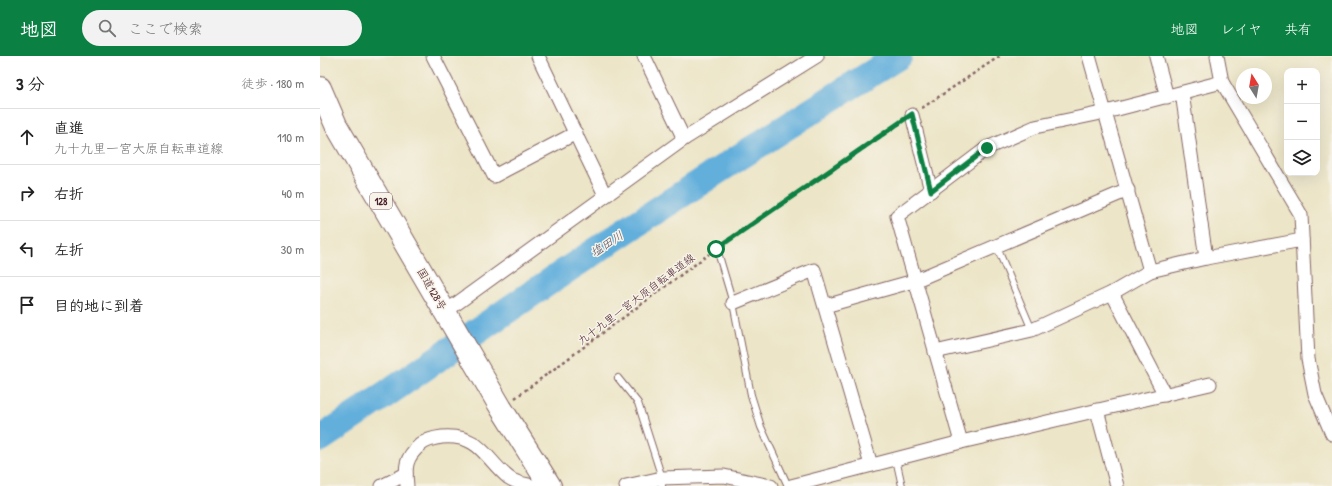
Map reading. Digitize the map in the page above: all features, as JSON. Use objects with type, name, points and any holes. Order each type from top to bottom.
[{"type":"highway","name":"国道128号","points":[[320,88],[336,125],[501,408],[550,486]]},
{"type":"street","points":[[433,56],[494,176],[576,133]]},
{"type":"street","points":[[538,56],[606,195]]},
{"type":"street","points":[[644,56],[684,140]]},
{"type":"street","points":[[445,312],[684,140],[817,56]]},
{"type":"street","points":[[1089,56],[1150,271]]},
{"type":"street","points":[[1156,56],[1167,97]]},
{"type":"street","points":[[1217,56],[1222,82],[1301,215],[1308,359],[1315,394],[1332,434]]},
{"type":"street","points":[[961,442],[914,281],[897,216],[987,148],[1035,127],[1106,112],[1222,82]]},
{"type":"street","points":[[1182,93],[1206,258]]},
{"type":"street","points":[[912,114],[931,191]]},
{"type":"street","points":[[825,306],[914,281],[1128,190]]},
{"type":"street","points":[[935,352],[1032,330],[1112,293],[1150,271],[1206,258],[1302,240]]},
{"type":"street","points":[[733,303],[814,270],[871,465]]},
{"type":"street","points":[[1112,293],[1165,394]]},
{"type":"street","points":[[791,486],[961,442],[1210,384]]},
{"type":"street","points":[[1098,410],[1117,486]]},
{"type":"street","points":[[382,486],[406,480],[409,454],[422,443],[434,438],[451,436],[468,440],[484,450],[510,478],[532,486]]},
{"type":"street","points":[[626,486],[724,476],[771,486]]},
{"type":"lane","points":[[996,246],[1032,330]]},
{"type":"lane","points":[[716,249],[733,303],[751,395],[761,427],[788,486]]},
{"type":"lane","points":[[618,378],[638,403],[662,482]]},
{"type":"lane","points":[[896,459],[902,486]]},
{"type":"path","name":"九十九里一宮大原自転車道線","points":[[501,408],[716,249],[912,114],[1000,56]]},
{"type":"waterway","name":"塩田川","points":[[320,439],[612,240],[899,56]]},
{"type":"route","points":[[716,249],[912,114],[931,191],[987,148]]}]
